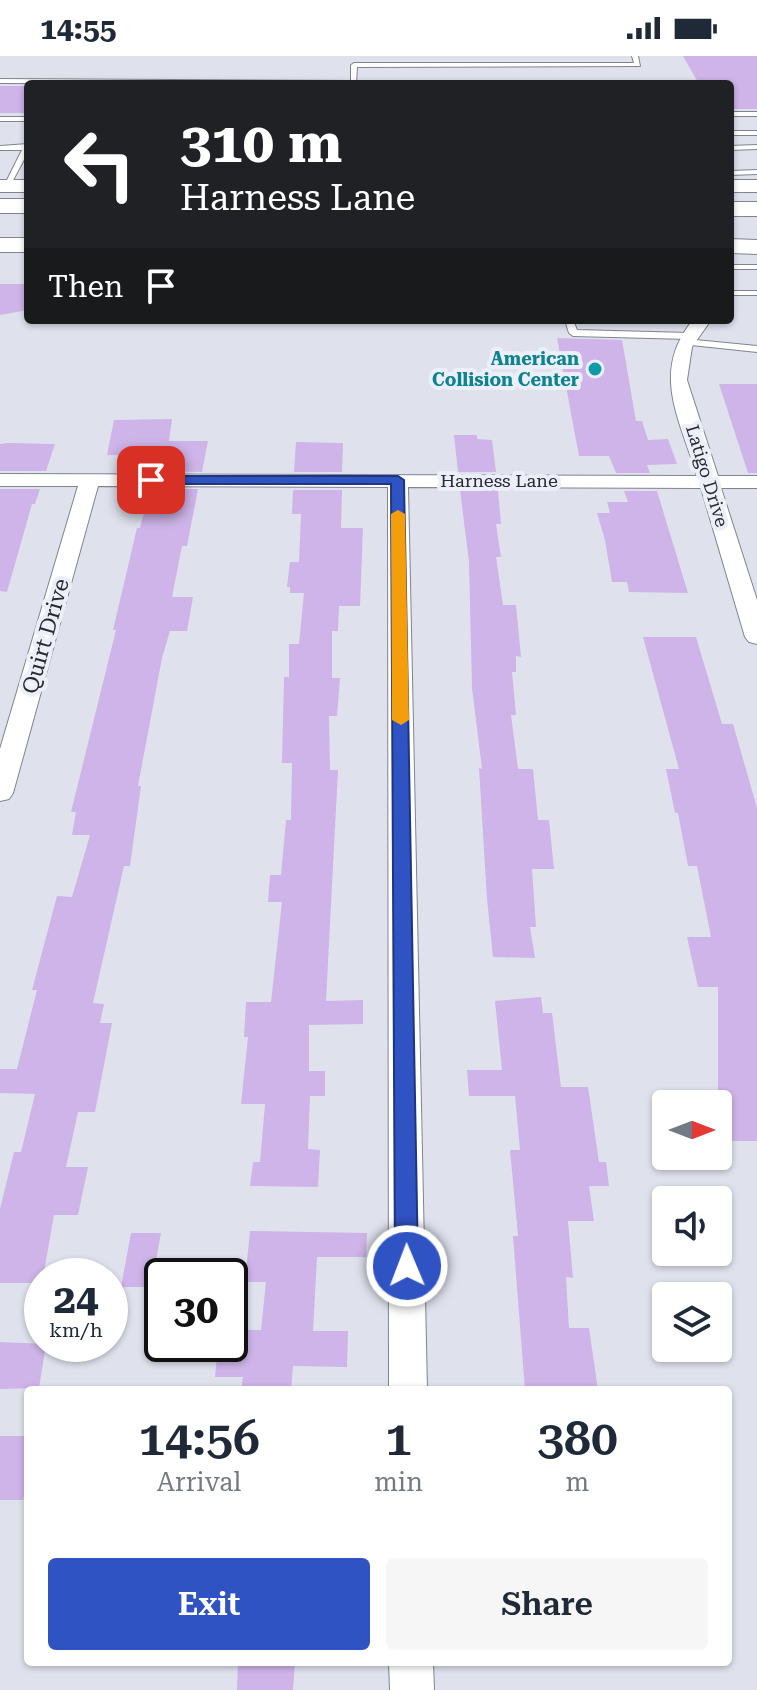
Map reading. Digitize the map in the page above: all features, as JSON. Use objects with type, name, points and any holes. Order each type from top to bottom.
[{"type":"highway","points":[[2,193],[24,204]]},
{"type":"highway","points":[[734,209],[757,209]]},
{"type":"highway","points":[[0,221],[24,221]]},
{"type":"highway","points":[[734,223],[757,223]]},
{"type":"main road","points":[[734,178],[757,186]]},
{"type":"main road","points":[[2,193],[24,187]]},
{"type":"main road","points":[[0,245],[24,245]]},
{"type":"main road","points":[[734,246],[757,247]]},
{"type":"street","name":"Latigo Drive","points":[[699,324],[687,339],[677,361],[678,380],[757,637]]},
{"type":"street","name":"Harness Lane","points":[[0,480],[757,482]]},
{"type":"street","name":"Quirt Drive","points":[[0,793],[90,480]]},
{"type":"street","points":[[398,480],[408,1386]]},
{"type":"street","points":[[411,1666],[412,1690]]},
{"type":"lane","points":[[354,80],[354,65],[638,65],[635,56]]},
{"type":"lane","points":[[0,81],[24,81]]},
{"type":"lane","points":[[734,114],[757,114]]},
{"type":"lane","points":[[0,119],[24,119]]},
{"type":"lane","points":[[734,133],[757,133]]},
{"type":"lane","points":[[734,145],[757,144]]},
{"type":"lane","points":[[0,148],[24,147]]},
{"type":"lane","points":[[2,193],[24,154]]},
{"type":"lane","points":[[734,177],[757,172]]},
{"type":"lane","points":[[734,267],[757,267]]},
{"type":"lane","points":[[734,293],[757,293]]},
{"type":"lane","points":[[570,324],[573,333],[687,339],[757,349]]},
{"type":"building","points":[[683,56],[757,56],[757,109],[734,109],[734,80],[697,80]]},
{"type":"building","points":[[0,86],[24,86],[24,113],[0,113]]},
{"type":"building","points":[[0,284],[24,284],[24,311],[0,315]]},
{"type":"building","points":[[557,338],[622,340],[636,421],[642,421],[648,440],[668,439],[677,464],[647,465],[650,473],[616,473],[609,456],[579,456]]},
{"type":"building","points":[[719,384],[757,384],[757,473],[748,473]]},
{"type":"building","points":[[172,419],[169,441],[208,441],[202,472],[154,471],[158,456],[107,455],[114,420]]},
{"type":"building","points":[[454,435],[477,435],[477,439],[492,440],[496,472],[458,472]]},
{"type":"building","points":[[296,442],[343,443],[342,472],[294,472]]},
{"type":"building","points":[[0,444],[55,444],[46,471],[0,471]]},
{"type":"building","points":[[0,489],[40,489],[35,504],[32,504],[7,592],[0,591]]},
{"type":"building","points":[[150,489],[198,489],[187,546],[182,546],[172,597],[193,597],[187,631],[170,631],[162,658],[138,786],[141,786],[130,866],[124,866],[93,1003],[104,1004],[100,1023],[112,1023],[95,1112],[78,1112],[66,1167],[88,1167],[78,1215],[54,1215],[46,1258],[24,1258],[24,1283],[0,1283],[0,1209],[14,1152],[21,1152],[35,1094],[0,1093],[0,1069],[17,1069],[37,990],[32,990],[57,896],[72,897],[90,835],[72,835],[76,812],[71,812],[116,630],[113,630],[137,528],[140,528]]},
{"type":"building","points":[[293,490],[342,490],[341,528],[363,528],[360,606],[339,606],[338,631],[332,631],[332,678],[340,678],[337,716],[329,716],[330,770],[338,770],[326,1001],[363,1000],[363,1024],[309,1025],[309,1071],[325,1071],[325,1096],[310,1096],[308,1149],[320,1150],[318,1187],[250,1186],[253,1162],[260,1162],[265,1104],[241,1104],[248,1037],[244,1037],[246,1002],[271,1002],[282,902],[268,902],[270,875],[281,875],[286,820],[291,820],[292,763],[282,763],[284,677],[289,677],[289,644],[299,644],[304,593],[290,593],[290,587],[287,587],[290,562],[299,562],[301,514],[292,514]]},
{"type":"building","points":[[460,490],[498,490],[501,524],[496,524],[501,557],[496,557],[503,605],[516,605],[521,657],[516,656],[516,672],[512,672],[516,715],[511,715],[518,769],[533,769],[538,820],[549,820],[554,869],[532,869],[536,927],[530,927],[535,958],[493,957],[479,768],[482,769],[472,688],[469,562]]},
{"type":"building","points":[[624,491],[657,491],[688,593],[629,592],[627,582],[612,582],[597,513],[610,513],[607,502],[628,502]]},
{"type":"building","points":[[643,637],[696,637],[722,724],[733,724],[757,808],[757,1141],[732,1141],[732,1090],[718,1090],[718,987],[698,987],[687,937],[711,937],[697,866],[688,866],[666,769],[679,769]]},
{"type":"building","points":[[541,997],[543,1013],[552,1013],[561,1087],[588,1087],[599,1162],[606,1162],[609,1186],[589,1186],[594,1221],[568,1221],[573,1278],[566,1277],[569,1328],[589,1328],[597,1386],[525,1386],[513,1236],[518,1236],[510,1150],[520,1150],[515,1096],[469,1096],[467,1070],[502,1070],[495,1001]]},
{"type":"building","points":[[250,1231],[367,1233],[366,1257],[317,1257],[313,1331],[348,1331],[347,1367],[293,1366],[291,1386],[242,1386],[243,1377],[215,1377],[216,1362],[248,1362],[248,1330],[261,1330],[266,1282],[248,1282]]},
{"type":"building","points":[[131,1233],[161,1233],[156,1258],[144,1258],[144,1287],[128,1287],[126,1258]]},
{"type":"building","points":[[0,1342],[24,1343],[24,1362],[43,1362],[39,1386],[0,1389]]},
{"type":"building","points":[[0,1436],[24,1436],[23,1500],[0,1500]]},
{"type":"building","points":[[238,1666],[295,1666],[293,1690],[237,1690]]},
{"type":"slow traffic","points":[[398,514],[401,720]]},
{"type":"place","name":"American Collision Center","points":[[595,369]]},
{"type":"route","points":[[151,480],[398,480],[407,1266]]}]
